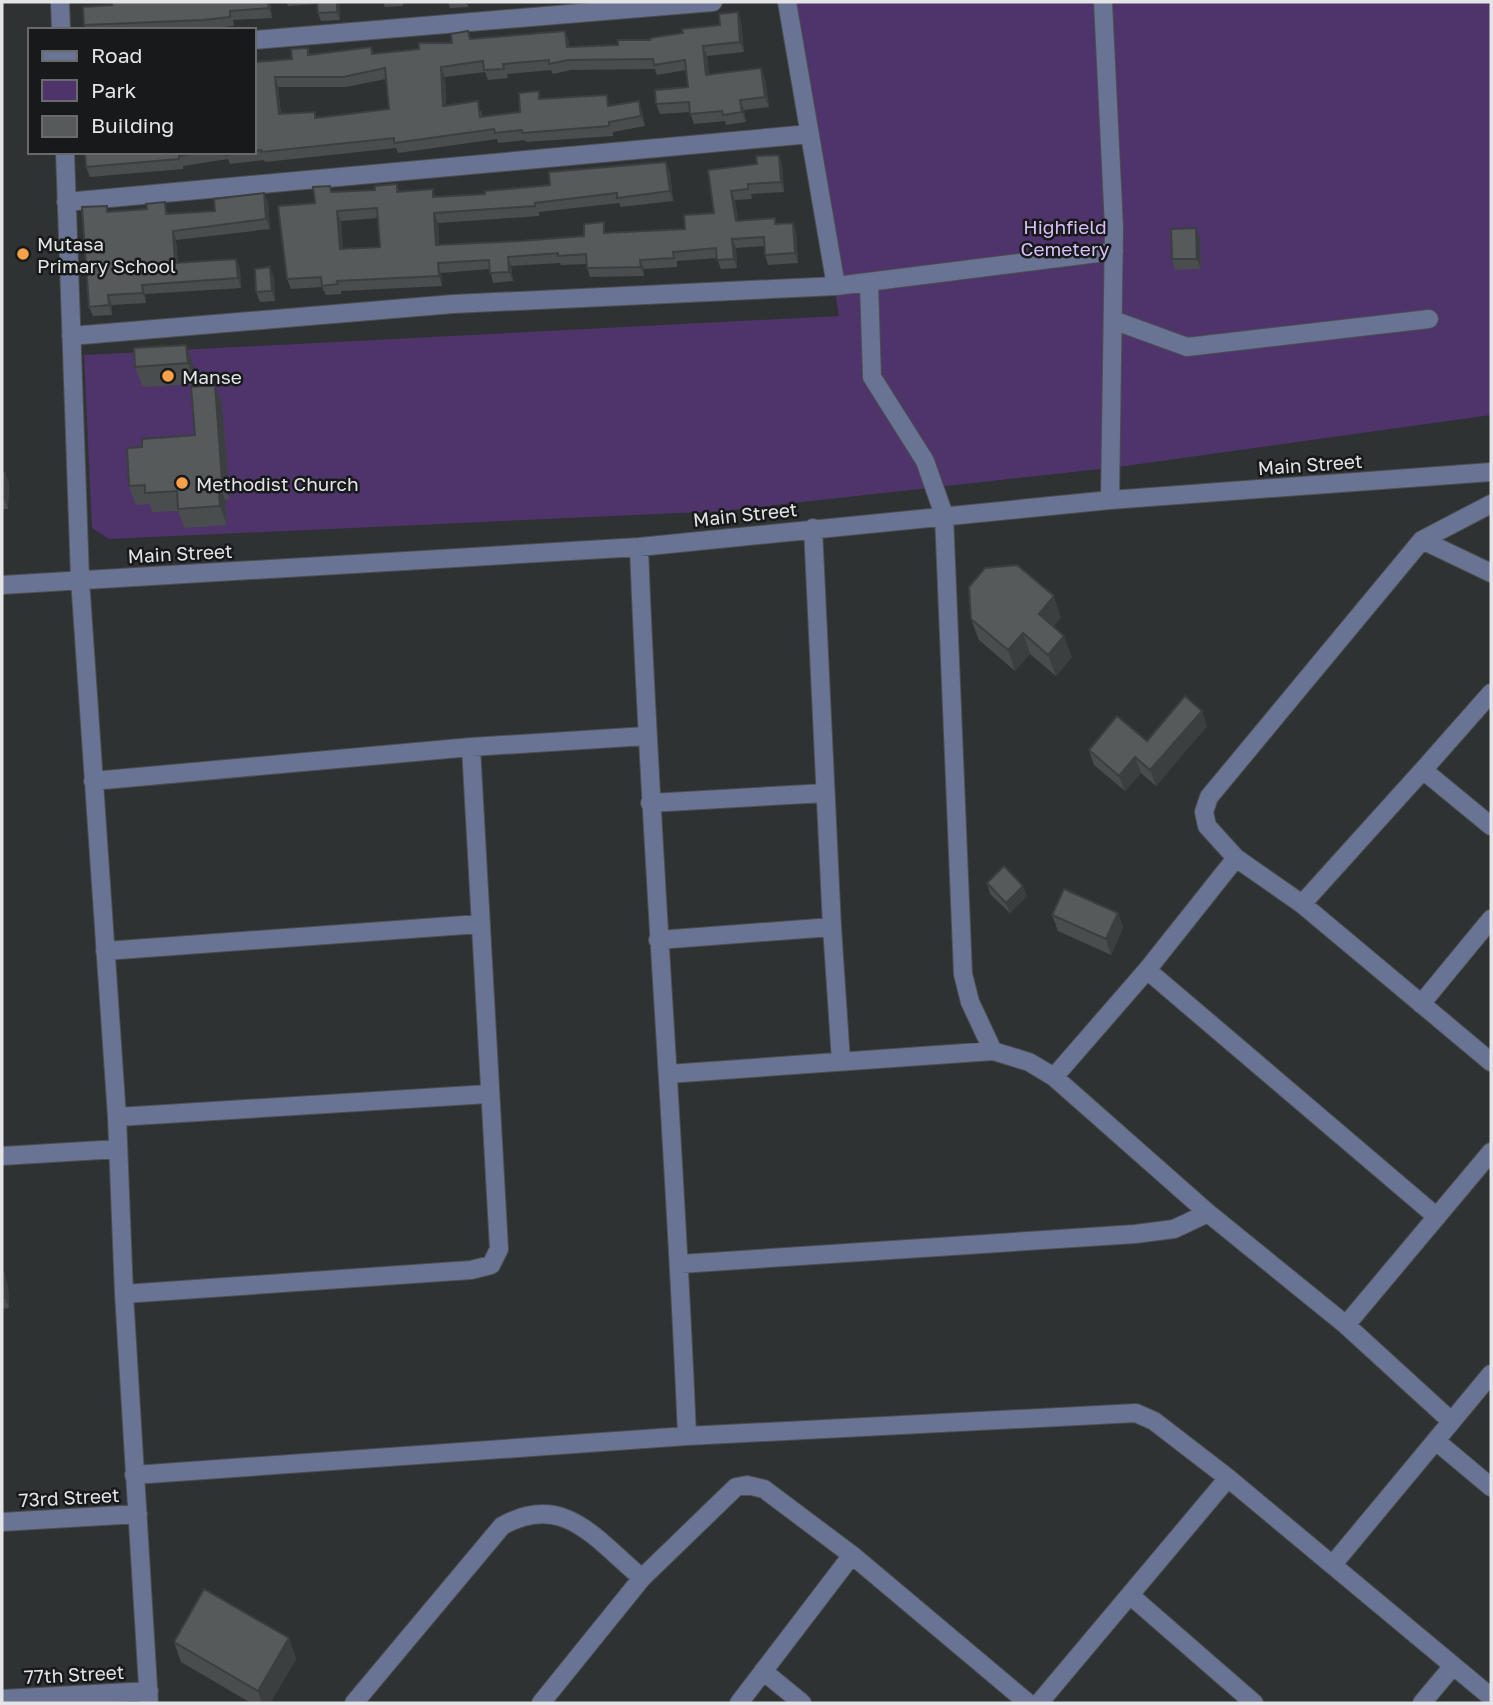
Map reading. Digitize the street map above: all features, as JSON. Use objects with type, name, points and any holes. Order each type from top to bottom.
[{"type":"street","points":[[60,2],[61,28]]},
{"type":"street","points":[[256,40],[713,2]]},
{"type":"street","points":[[788,2],[836,286]]},
{"type":"street","points":[[1103,2],[1114,251],[1110,500]]},
{"type":"street","points":[[66,202],[810,134]]},
{"type":"street","points":[[65,154],[80,579],[117,1117],[124,1294],[149,1697]]},
{"type":"street","points":[[71,336],[453,304],[836,286],[1114,251]]},
{"type":"street","points":[[869,283],[872,377],[925,461],[943,515],[962,974],[970,1002],[993,1051]]},
{"type":"street","points":[[1113,320],[1187,348],[1429,319]]},
{"type":"street","name":"Main Street","points":[[2,585],[639,547],[1110,500],[1491,472]]},
{"type":"street","points":[[1491,504],[1422,540],[1209,797],[1204,812],[1208,826],[1236,858],[1302,904],[1491,1062]]},
{"type":"street","points":[[813,528],[841,1061]]},
{"type":"street","points":[[1422,540],[1491,573]]},
{"type":"street","points":[[639,547],[646,736],[680,1265],[687,1436]]},
{"type":"street","points":[[1302,904],[1491,693]]},
{"type":"street","points":[[93,781],[471,747],[646,736]]},
{"type":"street","points":[[124,1294],[471,1270],[491,1265],[499,1249],[488,1094],[471,747]]},
{"type":"street","points":[[1423,770],[1491,826]]},
{"type":"street","points":[[650,803],[825,793]]},
{"type":"street","points":[[1054,1077],[1147,970],[1236,858]]},
{"type":"street","points":[[1421,1004],[1491,919]]},
{"type":"street","points":[[104,951],[480,923]]},
{"type":"street","points":[[659,940],[832,927]]},
{"type":"street","points":[[1147,970],[1437,1217]]},
{"type":"street","points":[[668,1074],[993,1051],[1029,1062],[1054,1077],[1208,1213],[1346,1325],[1451,1421]]},
{"type":"street","points":[[117,1117],[488,1094]]},
{"type":"street","points":[[2,1156],[118,1149]]},
{"type":"street","points":[[1346,1325],[1491,1152]]},
{"type":"street","points":[[680,1265],[1135,1234],[1174,1229],[1208,1213]]},
{"type":"street","points":[[1334,1563],[1491,1374]]},
{"type":"street","points":[[134,1475],[687,1436],[1136,1413],[1154,1421],[1228,1478],[1334,1563],[1491,1697]]},
{"type":"street","points":[[1436,1441],[1491,1488]]},
{"type":"street","points":[[1040,1703],[1228,1478]]},
{"type":"street","points":[[541,1703],[642,1578],[736,1487],[747,1485],[764,1489],[852,1555],[1028,1703]]},
{"type":"street","points":[[354,1703],[502,1526],[524,1514],[552,1512],[574,1521],[642,1578]]},
{"type":"street","name":"73rd Street","points":[[2,1521],[138,1514]]},
{"type":"street","points":[[739,1703],[852,1555]]},
{"type":"street","points":[[1131,1597],[1254,1703]]},
{"type":"street","points":[[1422,1703],[1453,1666]]},
{"type":"street","points":[[764,1671],[802,1703]]},
{"type":"street","name":"77th Street","points":[[2,1699],[149,1697]]},
{"type":"green space","name":"Highfield Cemetery","points":[[788,2],[1491,2],[1491,415],[1118,467],[722,511],[109,539],[92,528],[84,355],[839,316]]},
{"type":"building","points":[[112,2],[268,2],[269,8],[230,11],[230,17],[203,20],[84,25],[83,7],[112,5]]},
{"type":"building","points":[[317,2],[337,2],[337,12],[318,13]]},
{"type":"building","points":[[738,12],[740,42],[703,46],[706,75],[761,68],[765,97],[740,100],[742,112],[723,115],[722,111],[690,114],[689,102],[656,104],[655,90],[688,87],[685,60],[654,65],[653,59],[568,60],[549,64],[549,60],[503,64],[504,69],[484,70],[483,61],[441,67],[443,106],[478,101],[480,117],[520,112],[519,93],[539,91],[539,99],[607,95],[608,106],[639,101],[641,116],[609,122],[609,126],[522,133],[522,130],[495,133],[494,129],[394,143],[394,138],[256,151],[256,62],[292,59],[291,49],[308,48],[308,55],[371,47],[372,54],[419,49],[419,43],[452,43],[451,34],[468,31],[470,39],[565,31],[567,47],[618,45],[618,40],[650,40],[683,33],[682,29],[720,25],[719,14]],"holes":[[[385,68],[389,109],[315,118],[315,112],[279,114],[275,77],[343,77]]]},
{"type":"building","points":[[85,154],[192,154],[179,156],[179,159],[86,167]]},
{"type":"building","points":[[779,155],[781,182],[748,184],[748,189],[731,191],[736,221],[775,218],[775,224],[793,223],[795,253],[765,255],[764,237],[732,239],[734,259],[717,260],[716,248],[673,252],[674,258],[640,260],[641,267],[587,268],[586,254],[558,256],[558,253],[508,257],[509,272],[490,273],[489,260],[438,263],[439,276],[337,281],[338,284],[322,286],[321,277],[287,279],[278,206],[315,203],[313,187],[330,186],[331,192],[375,190],[375,186],[397,184],[397,192],[433,189],[433,197],[485,194],[485,191],[550,185],[549,172],[666,162],[670,191],[617,198],[617,193],[535,203],[535,206],[434,213],[436,245],[520,241],[584,236],[584,224],[604,222],[604,233],[685,229],[684,215],[714,213],[708,170],[757,164],[756,156]],"holes":[[[377,208],[380,247],[340,249],[337,211]]]},
{"type":"building","points":[[264,193],[266,219],[173,231],[175,263],[236,259],[238,278],[142,285],[143,293],[108,295],[109,305],[89,307],[82,207],[107,206],[107,212],[147,209],[146,204],[165,202],[166,214],[215,211],[214,199]]},
{"type":"building","points":[[1196,228],[1197,259],[1172,259],[1171,229]]},
{"type":"building","points":[[270,267],[272,291],[256,292],[255,269]]},
{"type":"building","points":[[186,345],[188,363],[135,367],[134,348]]},
{"type":"building","points":[[215,385],[222,480],[218,480],[220,506],[178,509],[177,491],[145,493],[145,485],[129,486],[127,448],[142,447],[142,439],[195,435],[191,387]]},
{"type":"building","points":[[2,473],[5,473],[4,499],[2,498]]},
{"type":"building","points":[[1017,565],[1054,596],[1039,614],[1064,636],[1048,655],[1023,633],[1008,650],[971,619],[969,587],[985,568]]},
{"type":"building","points":[[1185,696],[1202,711],[1150,770],[1135,757],[1119,776],[1089,750],[1117,716],[1147,741]]},
{"type":"building","points":[[1004,866],[1023,886],[1006,903],[987,883]]},
{"type":"building","points":[[1064,889],[1118,913],[1106,939],[1052,915]]},
{"type":"building","points":[[4,1274],[5,1298],[2,1298],[2,1275]]},
{"type":"building","points":[[204,1589],[289,1638],[258,1691],[174,1642]]},
{"type":"place","name":"Mutasa Primary School","points":[[23,254]]},
{"type":"place","name":"Manse","points":[[168,376]]},
{"type":"place","name":"Methodist Church","points":[[182,483]]}]
